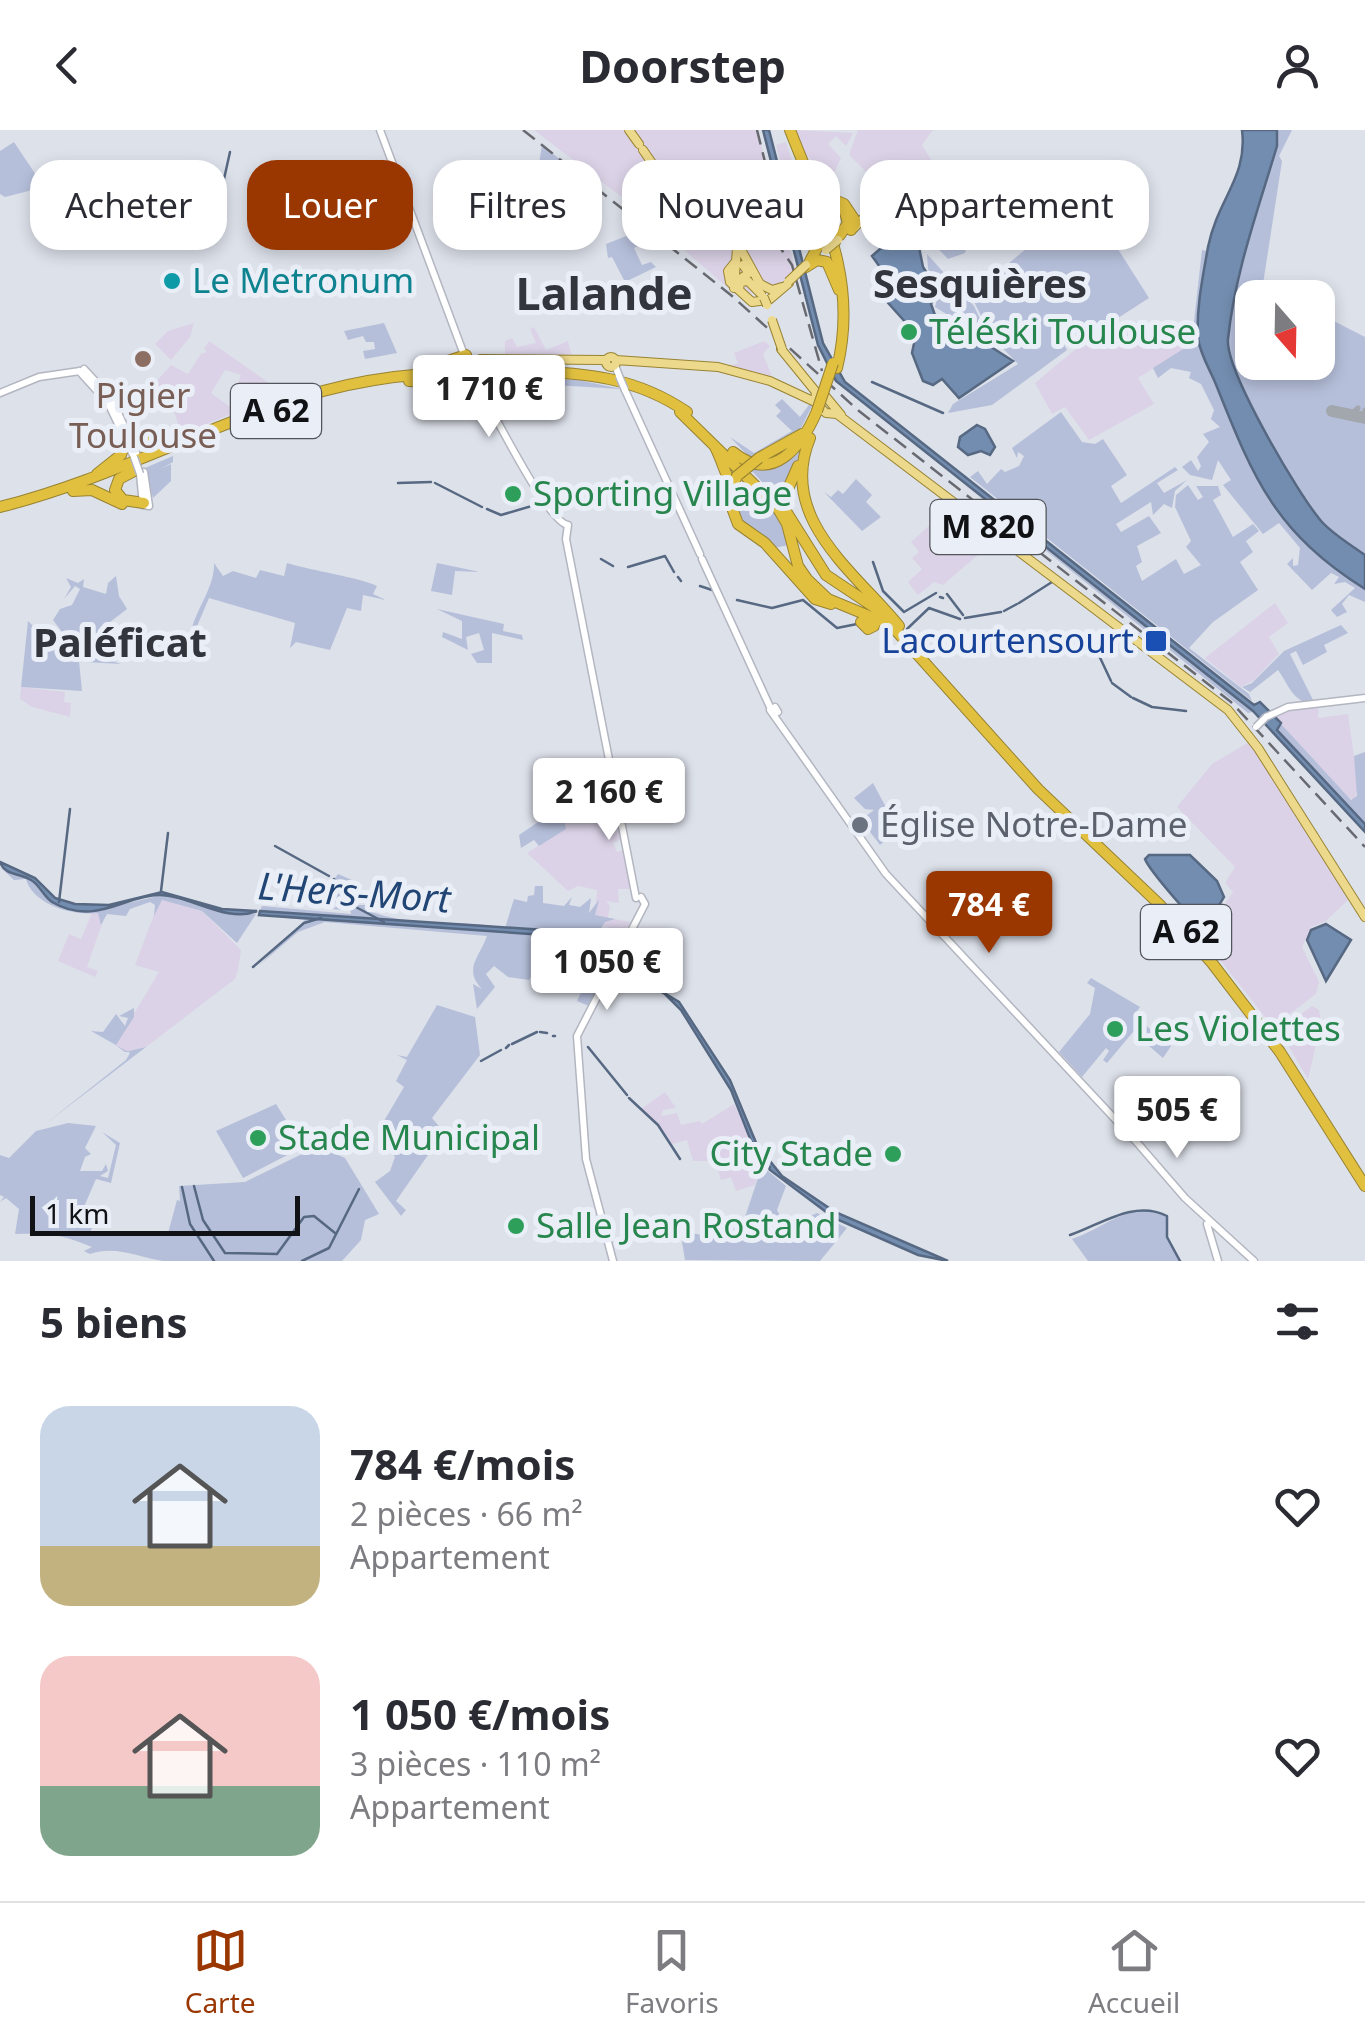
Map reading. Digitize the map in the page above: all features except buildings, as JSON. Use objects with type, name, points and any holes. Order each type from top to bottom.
[{"type":"highway","points":[[789,130],[802,160]]},
{"type":"highway","points":[[789,130],[800,160]]},
{"type":"highway","points":[[807,264],[816,250]]},
{"type":"highway","points":[[831,250],[844,304]]},
{"type":"highway","points":[[834,250],[829,264],[844,304]]},
{"type":"highway","points":[[786,503],[835,365],[844,304],[840,250]]},
{"type":"highway","points":[[807,264],[817,260],[829,264]]},
{"type":"highway","points":[[375,382],[451,360],[468,361]]},
{"type":"highway","name":"A 62","points":[[0,510],[292,401],[375,382],[468,372],[599,376],[660,395],[714,436],[793,520],[836,585],[879,610],[906,634],[1014,758],[1216,960],[1284,1050],[1365,1178]]},
{"type":"highway","name":"A 62","points":[[0,510],[68,492],[292,405],[375,382],[450,376],[588,378],[635,389],[680,412],[711,437],[778,506],[788,524],[796,560],[808,579],[828,599],[896,630],[1024,775],[1159,904],[1212,963],[1280,1052],[1365,1186]]},
{"type":"highway","points":[[375,382],[479,385]]},
{"type":"highway","points":[[714,436],[743,460],[772,464],[796,450],[820,404]]},
{"type":"highway","points":[[820,404],[794,442],[759,458],[735,478],[728,497],[735,520],[765,543],[815,599],[855,612]]},
{"type":"highway","points":[[820,404],[801,474],[804,501],[818,530],[906,634]]},
{"type":"highway","points":[[680,412],[714,445],[735,495],[748,504],[786,503]]},
{"type":"highway","points":[[40,497],[96,475],[120,456],[130,437],[163,446],[204,436]]},
{"type":"highway","points":[[142,504],[118,497],[117,480],[178,451]]},
{"type":"highway","points":[[68,492],[92,490],[114,502],[142,504]]},
{"type":"highway","points":[[766,490],[786,503]]},
{"type":"highway","points":[[808,548],[818,530]]},
{"type":"highway","points":[[825,615],[824,606],[855,612]]},
{"type":"main road","points":[[380,130],[454,334],[528,472],[563,527],[638,900],[634,922],[578,1032],[578,1093],[588,1166],[614,1261]]},
{"type":"main road","points":[[630,130],[652,160]]},
{"type":"main road","points":[[642,146],[651,160]]},
{"type":"main road","points":[[839,236],[880,203],[839,236]]},
{"type":"main road","points":[[734,250],[742,271],[734,288]]},
{"type":"main road","points":[[738,250],[742,271],[736,288],[746,297],[765,301],[823,250]]},
{"type":"main road","points":[[741,250],[763,287],[775,290],[787,283]]},
{"type":"main road","points":[[742,271],[728,274],[734,288],[748,300],[760,303],[787,283]]},
{"type":"main road","name":"M 820","points":[[742,271],[764,300],[783,351],[820,404],[1228,710],[1244,728],[1254,748]]},
{"type":"main road","points":[[746,297],[740,282],[748,281],[764,300]]},
{"type":"main road","points":[[771,320],[770,302],[787,283]]},
{"type":"main road","points":[[781,382],[790,371],[783,351]]},
{"type":"main road","points":[[468,361],[510,360]]},
{"type":"main road","points":[[468,361],[576,360],[735,371],[781,382],[820,404]]},
{"type":"main road","points":[[614,363],[775,711],[856,834],[910,903],[1114,1114],[1206,1223],[1254,1261]]},
{"type":"main road","points":[[0,393],[39,377],[82,370],[130,437],[142,473],[142,504]]},
{"type":"main road","points":[[1254,748],[1255,728],[1268,715],[1291,706],[1365,698]]},
{"type":"main road","name":"M 820","points":[[1236,718],[1365,917]]},
{"type":"main road","points":[[1244,728],[1255,728]]},
{"type":"main road","points":[[1206,1223],[1218,1261]]},
{"type":"shaded area","points":[[534,130],[757,130],[765,160],[622,160],[622,197],[602,182],[602,160],[573,160]]},
{"type":"shaded area","points":[[763,130],[769,130],[777,160],[771,160]]},
{"type":"shaded area","points":[[795,130],[853,133],[846,146],[836,136],[828,144],[840,160],[811,160]]},
{"type":"shaded area","points":[[858,130],[933,130],[922,145],[931,160],[860,160],[860,166],[849,155]]},
{"type":"shaded area","points":[[1242,130],[1277,130],[1277,146],[1238,280],[1235,280],[1228,339],[1235,380],[1239,380],[1281,461],[1311,508],[1332,531],[1365,555],[1365,589],[1310,547],[1272,502],[1243,450],[1199,344],[1199,304],[1208,247],[1237,175]]},
{"type":"shaded area","points":[[1277,130],[1292,130],[1279,156],[1282,161],[1264,280],[1238,280],[1248,242],[1277,146]]},
{"type":"shaded area","points":[[14,142],[30,166],[30,191],[5,197],[0,194],[0,151]]},
{"type":"shaded area","points":[[786,142],[792,160],[780,160],[776,145]]},
{"type":"shaded area","points":[[542,145],[561,160],[540,160]]},
{"type":"shaded area","points":[[622,238],[622,250],[635,250],[642,265],[651,262],[656,267],[625,282],[612,257],[608,258],[606,244]]},
{"type":"shaded area","points":[[684,250],[790,250],[798,279],[774,289],[736,295]]},
{"type":"shaded area","points":[[794,250],[800,250],[823,343],[845,382],[1254,705],[1260,702],[1281,723],[1277,730],[1365,824],[1365,832],[1253,711],[836,381],[818,345]]},
{"type":"shaded area","points":[[879,250],[920,250],[923,267],[937,289],[931,304],[936,318],[947,318],[956,336],[960,327],[1013,361],[959,398],[942,379],[933,385],[923,381],[912,353],[916,334],[881,295],[887,277],[872,256]]},
{"type":"shaded area","points":[[939,250],[966,250],[965,253],[948,259]]},
{"type":"shaded area","points":[[1025,250],[1119,250],[1149,298],[1118,318],[1079,328],[1063,343],[1067,350],[992,405],[948,413],[953,404],[1018,364],[992,337],[971,296]]},
{"type":"shaded area","points":[[1202,250],[1208,251],[1199,303],[1199,341],[1243,446],[1272,500],[1290,524],[1335,568],[1365,589],[1365,602],[1349,595],[1342,604],[1347,612],[1337,617],[1331,610],[1355,588],[1345,582],[1334,584],[1339,577],[1331,573],[1312,590],[1287,564],[1293,558],[1293,566],[1298,565],[1300,548],[1279,523],[1263,534],[1223,485],[1231,480],[1218,460],[1212,480],[1190,475],[1182,467],[1191,460],[1198,471],[1201,466],[1197,457],[1209,442],[1203,434],[1220,427],[1211,419],[1214,410],[1201,384],[1189,378],[1191,372],[1171,368],[1158,378],[1153,368],[1188,346],[1169,333],[1149,327],[1105,329],[1131,322],[1170,327],[1172,322],[1178,332],[1192,339]]},
{"type":"shaded area","points":[[927,254],[974,306],[991,342],[935,307],[940,288],[928,269]]},
{"type":"shaded area","points":[[1235,296],[1235,369],[1228,339]]},
{"type":"shaded area","points":[[1135,322],[1180,335],[1192,344],[1138,378],[1154,404],[1089,440],[1065,407],[1052,414],[1035,383],[1090,337],[1094,343],[1103,338],[1100,330]]},
{"type":"shaded area","points":[[1335,322],[1365,337],[1365,555],[1332,531],[1311,508],[1239,380],[1335,380]]},
{"type":"shaded area","points":[[194,323],[190,337],[171,360],[155,344],[168,331]]},
{"type":"shaded area","points":[[384,323],[397,353],[365,359],[363,351],[375,349],[374,342],[366,342],[363,336],[348,340],[344,331]]},
{"type":"shaded area","points":[[534,327],[546,350],[568,341],[572,357],[505,356],[505,341],[512,338],[517,347],[536,343],[530,329]]},
{"type":"shaded area","points":[[209,341],[272,385],[266,395],[234,396],[241,375],[225,370],[211,393],[237,412],[181,434],[169,394],[157,397],[154,384],[171,365],[188,374],[201,354],[207,352],[204,349]]},
{"type":"shaded area","points":[[764,341],[770,346],[763,354],[773,379],[730,366],[738,363],[734,353]]},
{"type":"shaded area","points":[[479,379],[578,380],[622,389],[519,383],[486,386]]},
{"type":"shaded area","points":[[782,399],[800,417],[811,402],[812,406],[800,430],[752,460],[730,437],[754,453],[792,431],[776,416],[781,411],[775,405]]},
{"type":"shaded area","points":[[1061,412],[1082,442],[1095,444],[1103,439],[1127,475],[1111,486],[1121,503],[1175,467],[1178,470],[1157,483],[1164,493],[1187,480],[1175,491],[1172,508],[1164,504],[1153,515],[1151,502],[1116,524],[1121,532],[1149,516],[1161,533],[1137,546],[1142,562],[1136,566],[1142,581],[1176,559],[1184,574],[1201,565],[1186,547],[1191,541],[1175,507],[1176,495],[1188,485],[1198,500],[1203,497],[1196,486],[1218,486],[1221,495],[1213,500],[1233,537],[1253,524],[1259,531],[1246,541],[1253,552],[1240,562],[1258,590],[1213,622],[1189,648],[1249,694],[1252,701],[970,477],[978,471],[987,484],[1001,469],[1005,472],[1019,466],[1024,456],[1018,452],[1017,458],[1012,448]]},
{"type":"shaded area","points":[[977,425],[985,429],[995,447],[990,455],[981,451],[968,455],[958,447],[960,437]]},
{"type":"shaded area","points":[[801,445],[791,485],[779,500],[748,467],[763,466]]},
{"type":"shaded area","points":[[173,456],[173,462],[160,469],[171,464],[171,481],[153,498],[145,468]]},
{"type":"shaded area","points":[[856,479],[872,495],[866,502],[881,517],[862,531],[824,492],[831,497],[838,490],[843,494]]},
{"type":"shaded area","points":[[963,484],[1246,706],[1252,712],[1248,713]]},
{"type":"shaded area","points":[[731,491],[779,511],[789,545],[774,548],[741,524]]},
{"type":"shaded area","points":[[952,505],[961,514],[957,519],[961,524],[955,529],[960,535],[975,522],[992,536],[992,543],[943,585],[934,582],[918,595],[908,582],[922,569],[912,558],[919,552],[911,542]]},
{"type":"shaded area","points":[[214,563],[223,576],[233,571],[256,578],[260,570],[284,576],[287,563],[369,583],[377,586],[373,594],[386,600],[363,595],[361,611],[347,608],[330,650],[296,642],[290,648],[295,623],[209,598],[189,645]]},
{"type":"shaded area","points":[[437,563],[480,572],[455,571],[452,595],[431,591]]},
{"type":"shaded area","points":[[116,576],[119,596],[127,609],[101,629],[93,642],[104,629],[127,636],[115,634],[109,660],[121,664],[85,662],[87,651],[79,655],[53,620],[60,609],[72,605],[80,589],[75,586],[64,599],[71,587],[66,578],[78,583],[84,579],[83,587],[106,594],[108,583]]},
{"type":"shaded area","points":[[1275,603],[1288,623],[1269,637],[1279,654],[1254,680],[1241,687],[1205,658]]},
{"type":"shaded area","points":[[437,609],[504,624],[503,631],[522,635],[523,640],[492,633],[492,663],[477,663],[471,654],[484,650],[479,633],[466,637],[468,650],[442,637],[443,632],[462,639],[462,621]]},
{"type":"shaded area","points":[[28,621],[56,649],[66,643],[79,661],[82,691],[21,687]]},
{"type":"shaded area","points":[[1341,625],[1348,633],[1324,645],[1327,652],[1303,665],[1296,651],[1290,654],[1315,704],[1297,697],[1278,670],[1250,692],[1242,687],[1252,683],[1284,651]]},
{"type":"shaded area","points":[[21,687],[65,692],[64,702],[71,703],[70,717],[32,707],[20,699]]},
{"type":"shaded area","points":[[1319,706],[1318,718],[1348,714],[1358,785],[1355,800],[1345,796],[1282,730],[1273,714]]},
{"type":"shaded area","points":[[1281,724],[1351,800],[1357,796],[1354,756],[1365,752],[1365,824],[1276,729]]},
{"type":"shaded area","points":[[1249,742],[1351,897],[1326,921],[1311,927],[1302,947],[1319,982],[1316,994],[1273,1027],[1202,937],[1233,892],[1225,883],[1235,867],[1177,807],[1212,764]]},
{"type":"shaded area","points":[[873,783],[888,811],[880,818],[892,835],[880,845],[861,820],[874,810],[865,809],[854,798]]},
{"type":"shaded area","points":[[568,792],[602,808],[564,820],[566,829],[539,846],[534,840],[521,848],[519,835],[550,814],[544,805]]},
{"type":"shaded area","points":[[617,802],[624,838],[613,843],[617,852],[626,849],[634,889],[618,889],[619,903],[606,901],[610,906],[608,918],[630,922],[611,957],[598,951],[615,930],[603,926],[595,915],[597,890],[578,886],[568,891],[527,853],[565,829],[563,821]]},
{"type":"shaded area","points":[[1149,855],[1190,855],[1217,881],[1224,897],[1205,929],[1155,874],[1145,859]]},
{"type":"shaded area","points":[[0,862],[35,878],[55,898],[75,904],[109,905],[162,892],[222,909],[257,911],[233,914],[159,895],[96,911],[68,909],[52,902],[31,880],[6,870]]},
{"type":"shaded area","points":[[0,867],[35,882],[50,900],[95,911],[162,895],[225,912],[256,914],[237,943],[202,911],[162,900],[154,916],[155,905],[150,902],[130,909],[126,916],[107,914],[101,925],[98,913],[55,907],[37,896],[26,879],[14,880]]},
{"type":"shaded area","points":[[338,874],[354,881],[350,893],[361,897],[349,897],[356,905],[368,905],[367,910],[384,916],[419,921],[505,928],[514,899],[527,902],[528,896],[534,895],[535,886],[543,886],[543,903],[564,906],[572,897],[569,905],[580,907],[591,898],[589,913],[599,900],[595,915],[615,919],[605,922],[589,948],[611,961],[545,931],[260,911],[262,906],[351,914],[349,904],[342,910],[333,909],[339,905],[333,902],[336,894],[314,892],[338,892],[333,881]]},
{"type":"shaded area","points":[[160,899],[202,911],[241,950],[238,970],[235,979],[146,1047],[125,1052],[115,1045],[159,972],[135,965]]},
{"type":"shaded area","points":[[260,911],[545,930],[614,963],[679,1002],[730,1080],[757,1145],[782,1176],[835,1212],[948,1261],[918,1255],[834,1218],[770,1170],[751,1141],[731,1090],[681,1010],[665,994],[632,976],[544,935],[259,915]]},
{"type":"shaded area","points":[[106,912],[87,967],[98,971],[95,977],[58,961],[69,934],[81,939],[92,913]]},
{"type":"shaded area","points":[[259,915],[544,935],[609,966],[589,1006],[577,1001],[592,968],[566,958],[565,962],[559,960],[553,971],[536,977],[540,961],[529,980],[508,977],[494,966],[486,974],[495,987],[477,1009],[473,984],[482,989],[473,969],[487,936],[325,922],[298,932],[258,966],[305,920]]},
{"type":"shaded area","points":[[1326,924],[1351,940],[1326,981],[1307,940],[1311,930]]},
{"type":"shaded area","name":"Les Violettes","points":[[1091,978],[1140,1007],[1134,1016],[1171,1046],[1163,1058],[1133,1032],[1107,1063],[1103,1060],[1109,1051],[1106,1048],[1082,1077],[1059,1052],[1090,1014],[1095,988],[1087,983]]},
{"type":"shaded area","points":[[437,1005],[475,1017],[480,1055],[432,1118],[444,1132],[396,1201],[406,1210],[401,1216],[375,1182],[390,1171],[395,1157],[384,1144],[381,1126],[404,1087],[396,1081],[407,1060],[397,1055],[407,1057]]},
{"type":"shaded area","points":[[1312,1006],[1319,1010],[1321,1023],[1308,1079],[1279,1030]]},
{"type":"shaded area","points":[[134,1008],[134,1017],[116,1045],[91,1031],[103,1032],[116,1014],[125,1026],[128,1018],[119,1016]]},
{"type":"shaded area","points":[[146,1047],[44,1125],[126,1060],[130,1053],[127,1051]]},
{"type":"shaded area","points":[[665,1092],[676,1108],[663,1110],[661,1116],[677,1113],[681,1125],[700,1121],[702,1124],[734,1104],[761,1161],[755,1185],[736,1191],[731,1177],[721,1180],[715,1161],[693,1161],[687,1140],[672,1144],[656,1121],[641,1109]]},
{"type":"shaded area","name":"Stade Municipal","points":[[276,1104],[303,1147],[243,1178],[216,1131]]},
{"type":"shaded area","points":[[68,1123],[96,1126],[85,1148],[91,1154],[85,1157],[80,1171],[102,1171],[106,1164],[108,1171],[100,1176],[108,1178],[116,1145],[102,1132],[120,1143],[111,1183],[96,1179],[80,1216],[98,1219],[89,1233],[168,1233],[177,1200],[180,1201],[179,1186],[245,1182],[302,1154],[325,1149],[345,1158],[379,1214],[365,1220],[361,1240],[342,1261],[163,1261],[117,1251],[90,1254],[84,1251],[92,1247],[72,1239],[15,1234],[19,1209],[6,1198],[0,1202],[4,1197],[0,1195],[0,1155],[9,1158],[36,1131]]},
{"type":"shaded area","points":[[762,1166],[786,1186],[777,1210],[786,1227],[817,1213],[847,1228],[820,1261],[685,1260],[681,1236],[687,1232],[716,1238],[743,1223]]},
{"type":"shaded area","points":[[1143,1210],[1167,1216],[1167,1237],[1180,1261],[1088,1261],[1072,1239],[1122,1216]]},
{"type":"waterway","points":[[227,166],[230,152]]},
{"type":"waterway","points":[[872,382],[943,413]]},
{"type":"waterway","points":[[398,483],[431,482]]},
{"type":"waterway","points":[[435,483],[482,507]]},
{"type":"waterway","points":[[487,509],[501,515],[542,503]]},
{"type":"waterway","points":[[628,567],[665,556],[674,572]]},
{"type":"waterway","points":[[601,559],[613,566]]},
{"type":"waterway","points":[[873,562],[883,591],[904,612],[936,593]]},
{"type":"waterway","points":[[678,577],[681,581]]},
{"type":"waterway","points":[[1019,603],[1052,582]]},
{"type":"waterway","points":[[700,586],[712,590]]},
{"type":"waterway","points":[[947,594],[963,615]]},
{"type":"waterway","points":[[737,600],[772,608],[803,600],[837,628],[857,624]]},
{"type":"waterway","points":[[1004,611],[1017,604]]},
{"type":"waterway","points":[[907,629],[929,608],[960,619]]},
{"type":"waterway","points":[[965,618],[1001,612]]},
{"type":"waterway","points":[[1095,647],[1111,681]]},
{"type":"waterway","points":[[1112,683],[1131,697]]},
{"type":"waterway","points":[[1133,698],[1152,707],[1186,711]]},
{"type":"waterway","points":[[59,902],[70,809]]},
{"type":"waterway","points":[[161,891],[168,833]]},
{"type":"waterway","name":"L'Hers-Mort","points":[[275,846],[329,876]]},
{"type":"waterway","name":"L'Hers-Mort","points":[[334,879],[352,905],[384,922]]},
{"type":"waterway","name":"L'Hers-Mort","points":[[253,967],[304,923],[321,918]]},
{"type":"waterway","points":[[512,1044],[537,1032]]},
{"type":"waterway","points":[[540,1032],[547,1033]]},
{"type":"waterway","points":[[506,1048],[509,1045]]},
{"type":"waterway","points":[[588,1047],[627,1095]]},
{"type":"waterway","points":[[481,1061],[501,1050]]},
{"type":"waterway","points":[[629,1098],[658,1125],[680,1159]]},
{"type":"waterway","points":[[732,1159],[770,1167]]},
{"type":"waterway","points":[[194,1186],[203,1220],[225,1253],[277,1254],[304,1217],[314,1216],[335,1233]]},
{"type":"waterway","points":[[182,1187],[190,1224],[214,1261]]},
{"type":"waterway","points":[[302,1261],[329,1248],[359,1189]]},
{"type":"waterway","points":[[1070,1235],[1117,1215],[1142,1210],[1155,1212],[1167,1216],[1167,1237],[1180,1261]]},
{"type":"taxiway","points":[[1350,415],[1358,408]]},
{"type":"runway","points":[[1332,411],[1365,418]]},
{"type":"railway","points":[[523,130],[732,296],[859,411],[1231,702],[1365,847]]},
{"type":"railway","points":[[757,130],[766,166],[762,221],[792,265],[822,371]]},
{"type":"place","name":"Le Metronum","points":[[172,281]]},
{"type":"place","name":"Téléski Toulouse","points":[[909,332]]},
{"type":"place","name":"Pigier Toulouse","points":[[143,359]]},
{"type":"place","name":"Sporting Village","points":[[513,494]]},
{"type":"place","name":"Lacourtensourt","points":[[1156,641]]},
{"type":"place","name":"Église Notre-Dame","points":[[860,825]]},
{"type":"place","name":"Les Violettes","points":[[1115,1029]]},
{"type":"place","name":"Stade Municipal","points":[[258,1138]]},
{"type":"place","name":"City Stade","points":[[893,1154]]},
{"type":"place","name":"Salle Jean Rostand","points":[[516,1226]]},
{"type":"district","name":"Sesquières","points":[[980,284]]},
{"type":"district","name":"Lalande","points":[[604,294]]},
{"type":"district","name":"Paléficat","points":[[120,643]]}]
